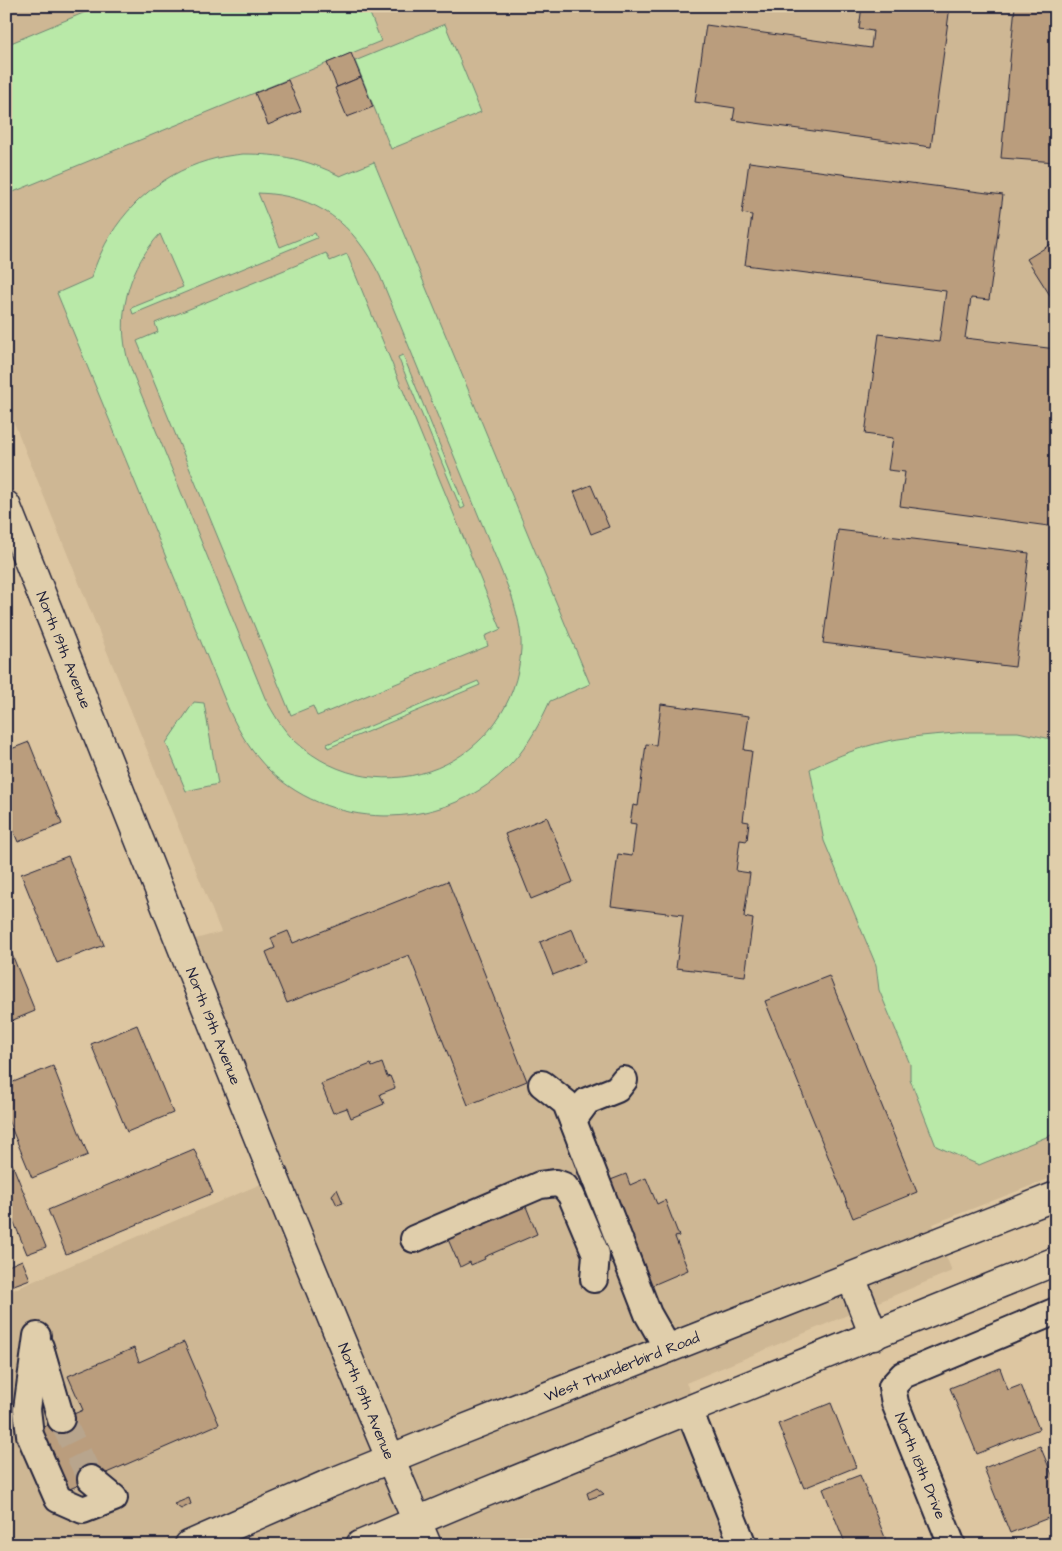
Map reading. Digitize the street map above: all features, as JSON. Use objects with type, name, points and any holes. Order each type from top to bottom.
[{"type":"main road","name":"North 19th Avenue","points":[[6,505],[196,984],[422,1533]]},
{"type":"main road","name":"West Thunderbird Road","points":[[189,1545],[390,1459],[1056,1196]]},
{"type":"main road","points":[[360,1545],[422,1533],[689,1410],[1056,1261]]},
{"type":"main road","points":[[851,1277],[874,1336]]},
{"type":"street","points":[[573,1120],[586,1101],[617,1089],[624,1080]]},
{"type":"street","points":[[542,1084],[566,1102],[648,1314],[668,1349]]},
{"type":"street","points":[[414,1239],[540,1185],[556,1183],[564,1186],[571,1195],[596,1254],[594,1279]]},
{"type":"street","name":"North 18th Drive","points":[[952,1545],[895,1403],[892,1387],[903,1375],[1056,1311]]},
{"type":"street","points":[[61,1419],[37,1336],[27,1409],[30,1435],[58,1498],[83,1510],[114,1498],[91,1479]]},
{"type":"street","points":[[689,1410],[743,1545]]},
{"type":"shaded area","points":[[6,6],[1056,6],[1056,1176],[933,1224],[952,1271],[686,1383],[713,1441],[756,1545],[6,1545],[6,1293],[275,1178],[181,943],[221,932],[6,403]]},
{"type":"green space","points":[[100,6],[367,6],[381,41],[6,195],[6,45]]},
{"type":"green space","points":[[445,24],[481,112],[391,149],[355,61]]},
{"type":"green space","points":[[240,154],[281,156],[316,165],[340,176],[374,162],[590,684],[550,701],[524,748],[513,762],[487,785],[458,801],[426,812],[392,816],[359,814],[326,805],[296,791],[269,770],[251,749],[229,710],[57,293],[91,278],[110,236],[121,220],[148,192],[180,171],[220,157]],"holes":[[[258,193],[299,199],[331,215],[358,241],[380,276],[512,597],[519,623],[521,649],[513,689],[495,723],[469,749],[438,768],[402,777],[366,776],[329,764],[295,741],[278,721],[265,698],[133,374],[127,355],[123,320],[129,288],[141,259],[160,234],[183,287],[131,308],[133,314],[317,238],[315,233],[280,247]]]},
{"type":"green space","points":[[326,253],[330,261],[347,254],[501,629],[485,636],[488,646],[317,716],[313,706],[291,715],[137,341],[158,332],[155,323]]},
{"type":"green space","points":[[403,355],[465,507],[461,509],[398,357]]},
{"type":"green space","points":[[478,681],[480,685],[328,748],[327,744]]},
{"type":"green space","points":[[194,702],[204,703],[218,784],[186,791],[166,743]]},
{"type":"green space","points":[[967,732],[1018,732],[1056,740],[1056,1133],[979,1165],[936,1146],[910,1079],[910,1064],[879,990],[876,965],[824,841],[810,769],[866,746],[886,741]]},
{"type":"building","points":[[862,6],[950,6],[931,147],[733,120],[735,108],[695,102],[706,25],[871,48],[873,31],[859,29]]},
{"type":"building","points":[[1015,6],[1056,6],[1056,162],[1001,158]]},
{"type":"building","points":[[351,53],[361,77],[337,87],[327,63]]},
{"type":"building","points":[[361,77],[373,107],[347,117],[335,88]]},
{"type":"building","points":[[288,80],[301,111],[268,125],[255,93]]},
{"type":"building","points":[[749,162],[1003,195],[989,300],[971,298],[965,338],[1056,349],[1056,527],[900,506],[905,472],[888,470],[893,438],[865,434],[879,334],[939,342],[946,291],[745,265],[752,215],[742,213]]},
{"type":"building","points":[[1056,241],[1056,299],[1053,300],[1027,259]]},
{"type":"building","points":[[591,485],[609,527],[591,534],[574,492]]},
{"type":"building","points":[[838,530],[1029,553],[1015,667],[823,643]]},
{"type":"building","points":[[661,704],[749,716],[744,750],[752,751],[743,821],[749,822],[747,841],[740,840],[736,871],[750,873],[744,917],[753,919],[745,976],[676,968],[683,915],[611,906],[618,854],[632,856],[636,824],[630,823],[633,805],[638,806],[646,744],[656,745]]},
{"type":"building","points":[[29,742],[62,824],[18,842],[6,813],[6,751]]},
{"type":"building","points":[[547,817],[573,882],[531,899],[505,834]]},
{"type":"building","points":[[68,856],[104,945],[57,963],[21,874]]},
{"type":"building","points":[[448,881],[527,1081],[468,1105],[409,955],[287,1003],[266,952],[275,948],[271,938],[288,931],[293,943]]},
{"type":"building","points":[[572,929],[585,962],[553,975],[540,942]]},
{"type":"building","points":[[11,952],[35,1011],[6,1023],[6,954]]},
{"type":"building","points":[[829,976],[917,1192],[853,1218],[765,1001]]},
{"type":"building","points":[[137,1025],[173,1113],[127,1132],[91,1044]]},
{"type":"building","points":[[382,1063],[387,1077],[390,1076],[395,1088],[380,1094],[384,1104],[351,1118],[347,1108],[333,1113],[321,1084],[371,1064],[372,1067]]},
{"type":"building","points":[[53,1066],[88,1155],[32,1178],[6,1115],[6,1085]]},
{"type":"building","points":[[6,1149],[46,1247],[27,1254],[6,1203]]},
{"type":"building","points":[[194,1149],[213,1193],[66,1254],[48,1210]]},
{"type":"building","points":[[626,1174],[630,1185],[646,1178],[657,1204],[665,1200],[679,1236],[675,1237],[688,1270],[646,1288],[608,1181]]},
{"type":"building","points":[[337,1189],[343,1203],[337,1205],[332,1195]]},
{"type":"building","points":[[525,1204],[537,1234],[484,1257],[485,1259],[471,1265],[470,1262],[460,1267],[447,1237]]},
{"type":"building","points":[[22,1260],[30,1279],[6,1288],[6,1267]]},
{"type":"building","points":[[184,1342],[219,1424],[65,1491],[39,1429],[83,1410],[68,1376],[134,1348],[139,1362]]},
{"type":"building","points":[[1000,1368],[1008,1390],[1021,1385],[1039,1429],[977,1454],[950,1388]]},
{"type":"building","points":[[831,1403],[856,1467],[804,1488],[778,1424]]},
{"type":"building","points":[[1040,1446],[1056,1484],[1056,1515],[1010,1533],[984,1468]]},
{"type":"building","points":[[860,1475],[886,1540],[873,1545],[846,1545],[823,1489]]},
{"type":"building","points":[[597,1488],[604,1494],[589,1499],[587,1493]]},
{"type":"building","points":[[189,1498],[191,1504],[181,1509],[174,1504]]},
{"type":"building","points":[[1056,1534],[1056,1545],[1029,1545]]},
{"type":"tunnel","points":[[61,1419],[91,1479]]}]
